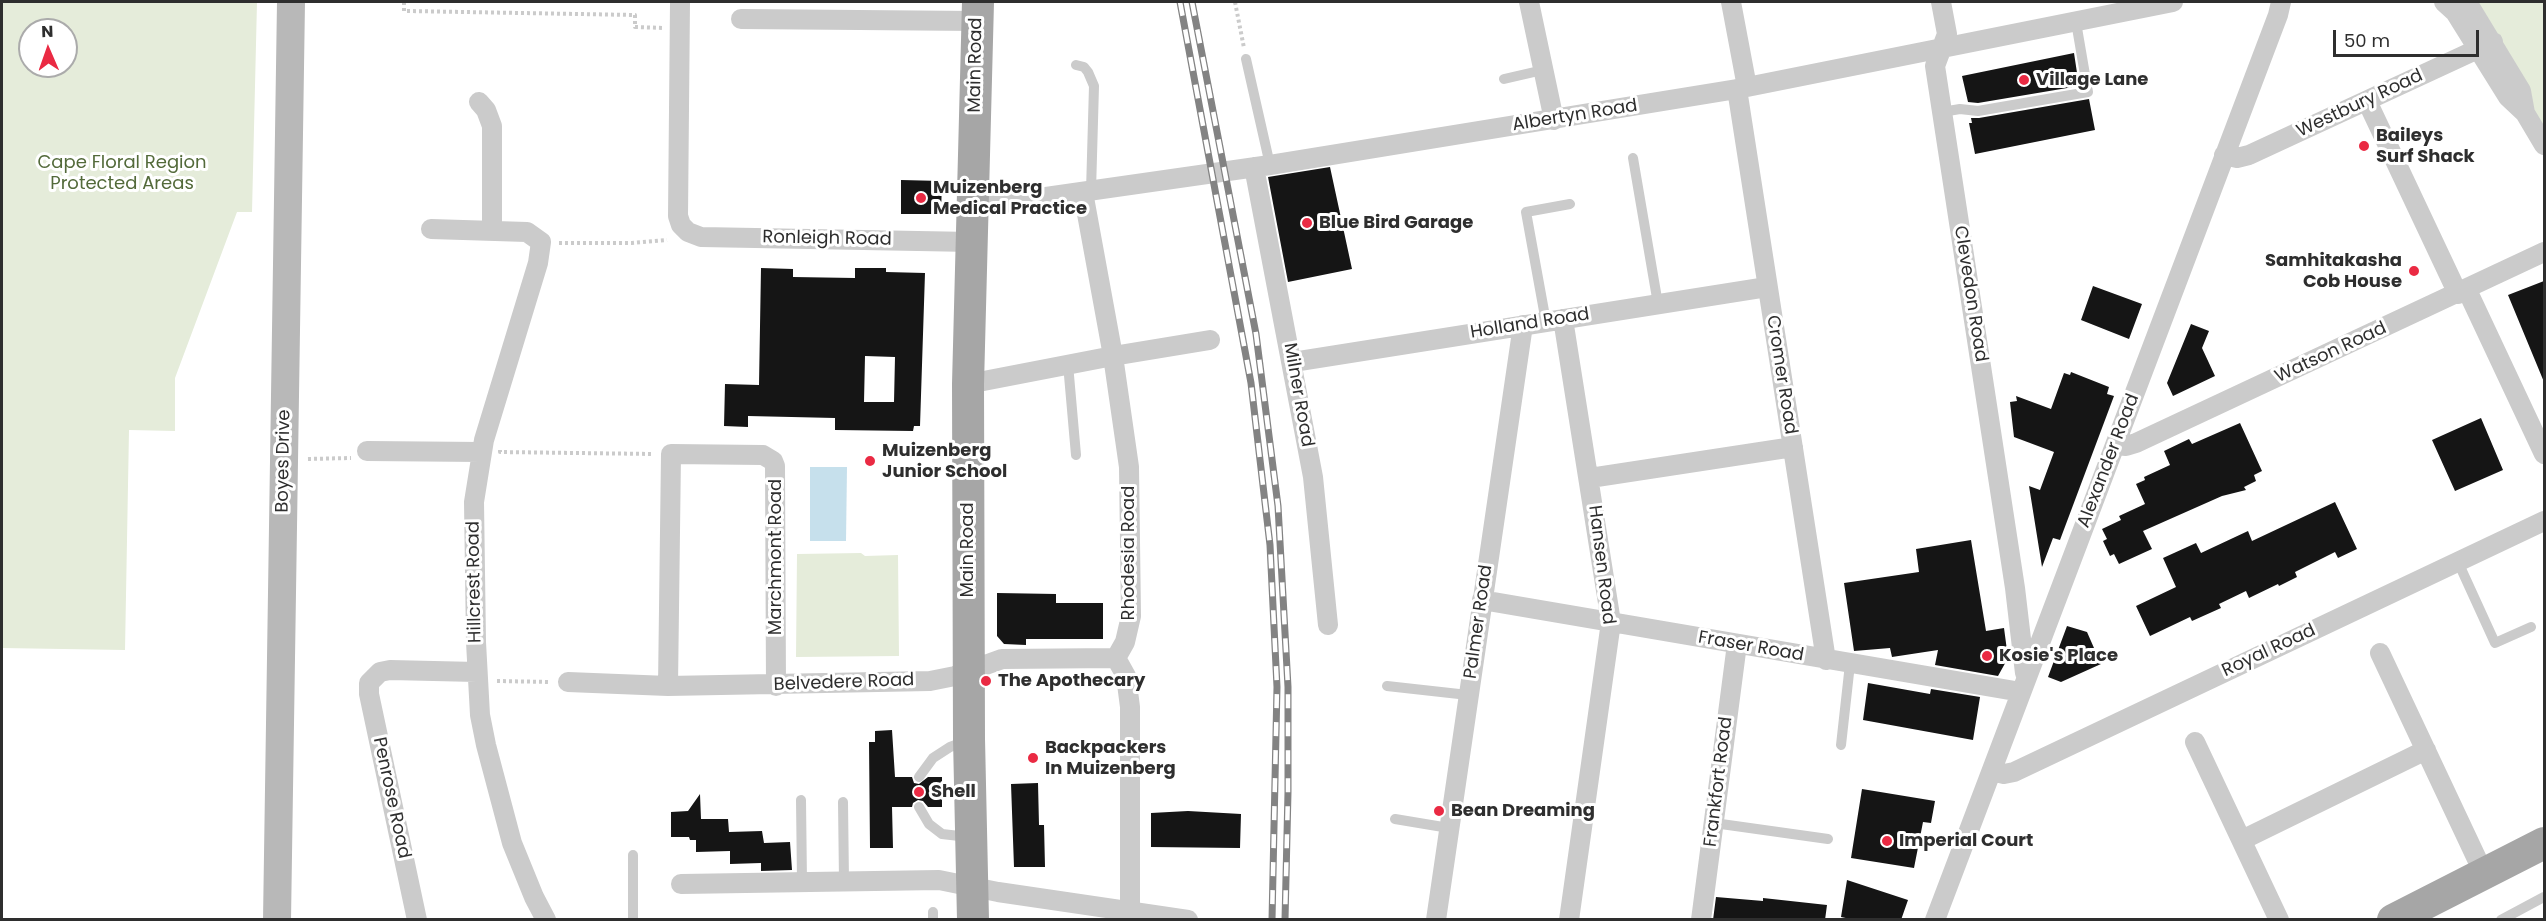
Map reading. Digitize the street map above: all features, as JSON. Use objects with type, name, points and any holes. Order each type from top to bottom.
[{"type":"main road","name":"Boyes Drive","points":[[277,920],[291,2]]},
{"type":"main road","name":"Main Road","points":[[973,920],[969,739],[968,384],[978,11]]},
{"type":"main road","points":[[2393,920],[2544,843]]},
{"type":"street","name":"Ronleigh Road","points":[[680,2],[678,216],[684,230],[701,237],[972,242]]},
{"type":"street","points":[[1529,2],[1554,120]]},
{"type":"street","name":"Cromer Road","points":[[1731,2],[1767,287],[1826,660]]},
{"type":"street","name":"Clevedon Road","points":[[1941,2],[1947,34],[1935,66],[2015,588],[2023,684]]},
{"type":"street","name":"Albertyn Road","points":[[973,204],[1004,203],[1262,166],[1554,120],[1742,88],[2173,2]]},
{"type":"street","name":"Alexander Road","points":[[1935,920],[2281,2]]},
{"type":"street","points":[[2444,2],[2486,45]]},
{"type":"street","points":[[2467,2],[2508,97],[2525,113],[2544,145]]},
{"type":"street","points":[[741,19],[978,11]]},
{"type":"street","name":"Westbury Road","points":[[2224,155],[2237,158],[2249,154],[2486,45]]},
{"type":"street","points":[[2367,101],[2544,454]]},
{"type":"street","points":[[478,102],[486,110],[492,126],[492,230]]},
{"type":"street","name":"Milner Road","points":[[1262,166],[1313,477],[1328,625]]},
{"type":"street","name":"Rhodesia Road","points":[[1087,191],[1129,467],[1131,616],[1125,642],[1116,658]]},
{"type":"street","points":[[431,229],[527,232],[540,242]]},
{"type":"street","name":"Hillcrest Road","points":[[540,242],[538,264],[483,446],[474,502],[477,672],[486,745],[512,843],[525,877],[546,920]]},
{"type":"street","name":"Watson Road","points":[[2115,445],[2126,446],[2136,443],[2463,292],[2544,252]]},
{"type":"street","name":"Holland Road","points":[[1293,362],[1767,287]]},
{"type":"street","name":"Hansen Road","points":[[1555,320],[1590,478],[1611,622],[1569,920]]},
{"type":"street","name":"Palmer Road","points":[[1436,920],[1523,325]]},
{"type":"street","points":[[968,384],[1210,340]]},
{"type":"street","points":[[366,451],[483,446]]},
{"type":"street","points":[[1590,478],[1793,447]]},
{"type":"street","points":[[668,686],[671,454]]},
{"type":"street","name":"Marchmont Road","points":[[671,454],[764,455],[773,461],[776,472],[776,686]]},
{"type":"street","name":"Royal Road","points":[[1992,771],[2004,774],[2014,771],[2544,520]]},
{"type":"street","name":"Clevedon Road","points":[[2015,588],[2038,644]]},
{"type":"street","name":"Fraser Road","points":[[1482,600],[1850,664],[2023,684]]},
{"type":"street","points":[[2025,608],[2051,612]]},
{"type":"street","name":"Frankfort Road","points":[[1701,920],[1737,644]]},
{"type":"street","points":[[2380,652],[2484,874]]},
{"type":"street","name":"Belvedere Road","points":[[568,682],[668,686],[776,686],[930,681],[955,676],[993,660],[1014,657],[1116,658]]},
{"type":"street","points":[[1116,658],[1129,687],[1130,911]]},
{"type":"street","name":"Penrose Road","points":[[417,920],[369,694],[372,677],[380,672],[402,669],[477,672]]},
{"type":"street","points":[[2196,742],[2279,920]]},
{"type":"street","points":[[2242,840],[2426,750]]},
{"type":"street","points":[[681,884],[939,880],[973,888],[1188,920]]},
{"type":"lane","points":[[1942,112],[1960,109],[1978,111],[2088,92],[2076,22]]},
{"type":"lane","points":[[1246,59],[1262,166]]},
{"type":"lane","points":[[1076,65],[1084,67],[1094,86],[1087,191]]},
{"type":"lane","points":[[1504,79],[1543,70]]},
{"type":"lane","points":[[1633,158],[1658,304]]},
{"type":"lane","points":[[1555,320],[1526,212],[1570,204]]},
{"type":"lane","points":[[1068,364],[1076,454]]},
{"type":"lane","points":[[2457,562],[2495,643],[2531,627]]},
{"type":"lane","points":[[1841,745],[1850,664]]},
{"type":"lane","points":[[1387,686],[1468,695]]},
{"type":"lane","points":[[919,777],[933,758],[969,739]]},
{"type":"lane","points":[[801,800],[802,882]]},
{"type":"lane","points":[[843,802],[844,881]]},
{"type":"lane","points":[[918,807],[928,824],[942,834],[972,837]]},
{"type":"lane","points":[[1395,819],[1449,828]]},
{"type":"lane","points":[[1714,823],[1828,839]]},
{"type":"lane","points":[[633,855],[633,920]]},
{"type":"lane","points":[[2501,920],[2544,897]]},
{"type":"path","points":[[404,2],[404,11],[636,15],[635,27],[670,28]]},
{"type":"path","points":[[1235,2],[1246,59]]},
{"type":"path","points":[[540,242],[632,243],[667,240]]},
{"type":"path","points":[[483,446],[499,440],[500,452],[671,454]]},
{"type":"path","points":[[299,459],[361,458],[366,451]]},
{"type":"path","points":[[477,672],[496,671],[495,680],[506,682],[568,682]]},
{"type":"green space","name":"Cape Floral Region Protected Areas","points":[[2,2],[257,2],[252,212],[237,212],[175,378],[175,431],[129,430],[125,650],[2,648]]},
{"type":"green space","points":[[2467,2],[2544,2],[2544,145]]},
{"type":"green space","points":[[861,553],[865,556],[898,555],[899,656],[796,657],[797,554]]},
{"type":"water","points":[[810,467],[847,467],[846,541],[810,541]]},
{"type":"building","name":"Village Lane","points":[[2074,53],[2079,86],[1978,103],[1968,102],[1962,76]]},
{"type":"building","name":"Village Lane","points":[[2089,99],[2095,130],[1975,154],[1969,123],[1972,123],[1971,118]]},
{"type":"building","name":"Blue Bird Garage","points":[[1330,167],[1352,269],[1288,282],[1268,177]]},
{"type":"building","name":"Muizenberg Medical Practice","points":[[901,180],[942,181],[941,214],[901,214]]},
{"type":"building","points":[[761,268],[793,269],[793,277],[855,278],[855,268],[886,268],[886,272],[925,273],[920,426],[914,426],[913,431],[835,430],[835,418],[748,416],[748,427],[724,426],[725,384],[759,385]],"holes":[[[865,356],[895,357],[894,402],[864,402]]]},
{"type":"building","points":[[2544,281],[2544,382],[2508,295]]},
{"type":"building","points":[[2093,286],[2142,304],[2129,339],[2081,320]]},
{"type":"building","points":[[2191,324],[2209,331],[2202,348],[2215,376],[2173,396],[2167,383]]},
{"type":"building","points":[[2071,372],[2109,387],[2107,394],[2114,396],[2060,540],[2053,538],[2042,567],[2029,486],[2040,490],[2054,452],[2014,437],[2010,402],[2017,401],[2016,396],[2051,409],[2064,373],[2070,375]]},
{"type":"building","points":[[2481,418],[2503,470],[2455,491],[2432,440]]},
{"type":"building","points":[[2240,423],[2262,471],[2254,475],[2256,481],[2244,487],[2246,490],[2222,496],[2143,531],[2152,549],[2119,564],[2114,554],[2110,556],[2103,541],[2107,539],[2102,529],[2121,520],[2119,516],[2145,504],[2136,484],[2145,480],[2144,477],[2170,465],[2164,451],[2189,439],[2192,444]]},
{"type":"building","points":[[2335,502],[2357,549],[2338,558],[2335,552],[2295,572],[2297,577],[2279,586],[2278,584],[2249,598],[2246,591],[2219,604],[2221,608],[2192,621],[2190,617],[2150,636],[2136,606],[2176,587],[2163,558],[2196,543],[2201,553],[2248,531],[2252,541]]},
{"type":"building","points":[[1971,540],[1986,631],[2004,628],[2008,658],[1998,676],[1935,665],[1938,650],[1892,657],[1890,648],[1854,651],[1844,583],[1919,572],[1916,549]]},
{"type":"building","points":[[997,593],[1056,594],[1056,603],[1103,603],[1103,639],[1026,639],[1026,645],[1004,644],[997,636]]},
{"type":"building","points":[[2067,626],[2087,632],[2101,664],[2061,682],[2048,677]]},
{"type":"building","points":[[1868,683],[1930,694],[1931,689],[1980,697],[1973,740],[1863,720]]},
{"type":"building","points":[[892,730],[895,777],[912,777],[914,783],[919,784],[928,777],[942,777],[942,807],[928,807],[923,801],[918,800],[913,803],[912,807],[892,807],[893,848],[870,848],[869,742],[875,742],[875,731]]},
{"type":"building","points":[[1038,783],[1039,825],[1044,825],[1045,867],[1014,867],[1011,784]]},
{"type":"building","name":"Imperial Court","points":[[1862,789],[1935,801],[1931,823],[1923,822],[1914,868],[1851,858]]},
{"type":"building","points":[[700,794],[701,819],[728,819],[729,832],[762,831],[764,843],[790,842],[792,870],[761,871],[761,863],[730,864],[730,851],[696,852],[696,840],[690,840],[689,837],[671,837],[671,812],[688,811]]},
{"type":"building","points":[[1188,811],[1241,814],[1240,848],[1151,847],[1151,813]]},
{"type":"building","points":[[1847,880],[1908,900],[1901,920],[1855,920],[1841,917]]},
{"type":"building","points":[[1716,897],[1763,901],[1763,898],[1827,905],[1825,920],[1713,920]]},
{"type":"railway","points":[[1180,2],[1251,383],[1270,545],[1277,687],[1272,920]]},
{"type":"railway","points":[[1192,2],[1256,334],[1278,506],[1288,687],[1285,920]]},
{"type":"place","name":"Village Lane","points":[[2024,80]]},
{"type":"place","name":"Baileys Surf Shack","points":[[2364,146]]},
{"type":"place","name":"Muizenberg Medical Practice","points":[[921,198]]},
{"type":"place","name":"Blue Bird Garage","points":[[1307,223]]},
{"type":"place","name":"Samhitakasha Cob House","points":[[2414,271]]},
{"type":"place","name":"Muizenberg Junior School","points":[[870,461]]},
{"type":"place","name":"Kosie's Place","points":[[1987,656]]},
{"type":"place","name":"The Apothecary","points":[[986,681]]},
{"type":"place","name":"Backpackers In Muizenberg","points":[[1033,758]]},
{"type":"place","name":"Shell","points":[[919,792]]},
{"type":"place","name":"Bean Dreaming","points":[[1439,811]]},
{"type":"place","name":"Imperial Court","points":[[1887,841]]}]
